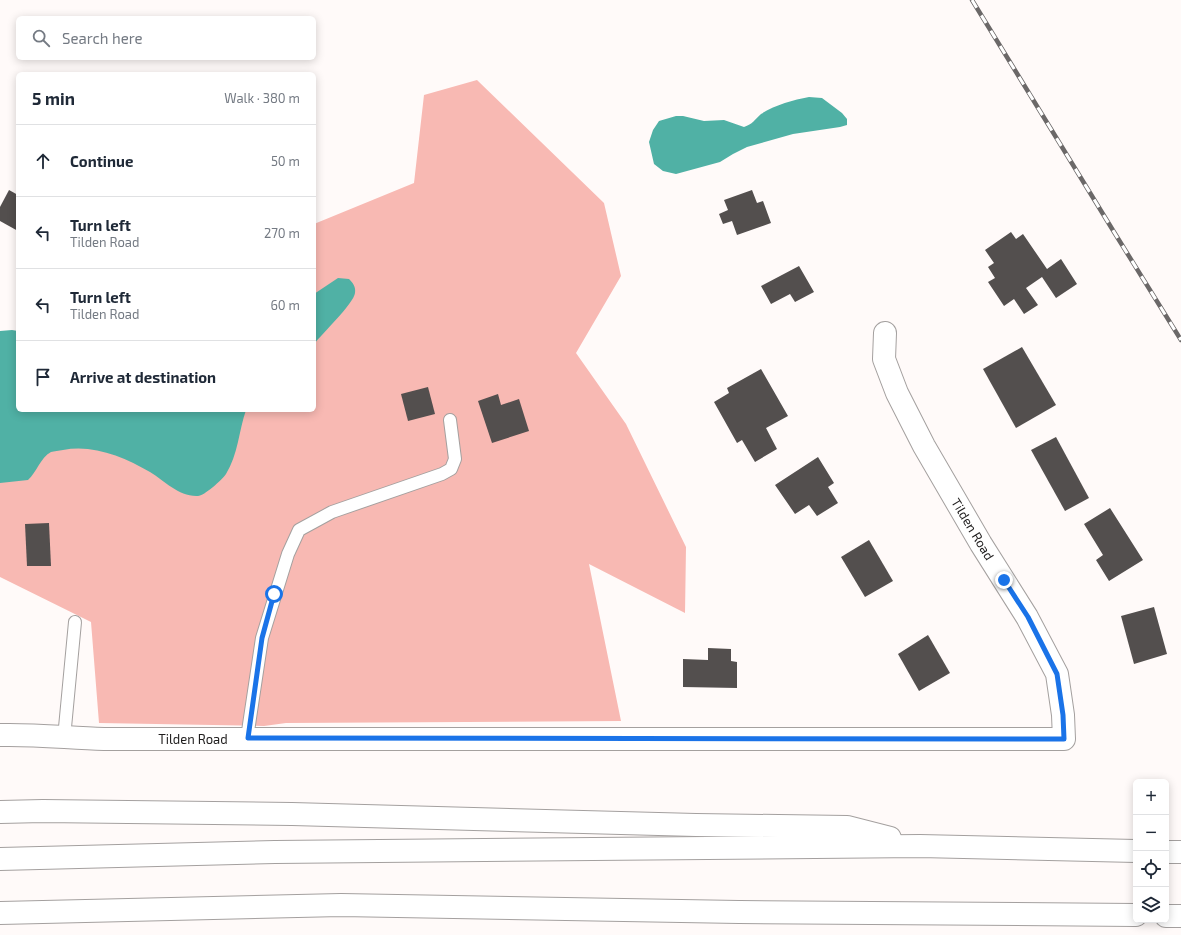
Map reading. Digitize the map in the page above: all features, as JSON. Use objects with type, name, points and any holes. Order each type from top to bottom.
[{"type":"main road","name":"Tilden Road","points":[[0,735],[64,738],[1064,739],[1063,715],[1057,674],[1028,617],[977,538],[924,446],[897,393],[884,359],[885,333]]},
{"type":"main road","points":[[0,812],[43,811],[292,814],[696,825],[847,827],[920,846]]},
{"type":"main road","points":[[0,858],[275,852],[920,846],[1133,851]]},
{"type":"main road","points":[[1169,852],[1181,852]]},
{"type":"main road","points":[[0,913],[341,905],[731,912],[1133,915]]},
{"type":"main road","points":[[0,922],[27,913]]},
{"type":"main road","points":[[1169,916],[1181,916]]},
{"type":"lane","points":[[248,738],[262,638],[288,554],[299,530],[332,512],[442,474],[451,469],[455,459],[450,420]]},
{"type":"lane","points":[[64,738],[75,622]]},
{"type":"shaded area","points":[[477,80],[604,203],[621,276],[576,353],[626,424],[686,547],[685,613],[589,564],[621,721],[286,723],[264,726],[99,723],[91,622],[0,577],[0,333],[16,401],[16,412],[316,412],[316,223],[414,183],[424,95]]},
{"type":"water","points":[[809,97],[822,98],[842,113],[847,119],[847,125],[793,134],[747,147],[720,162],[676,174],[663,171],[654,164],[649,142],[653,130],[659,121],[676,116],[683,116],[704,121],[724,120],[744,127],[761,114],[778,105]]},
{"type":"water","points":[[338,278],[349,279],[354,285],[355,289],[353,298],[344,311],[316,342],[316,293]]},
{"type":"water","points":[[0,331],[16,331],[16,412],[246,412],[236,451],[226,474],[208,491],[198,496],[191,496],[172,488],[150,472],[130,461],[97,450],[74,449],[51,452],[41,461],[28,480],[0,483]]},
{"type":"building","points":[[9,190],[16,194],[16,230],[0,221],[0,207]]},
{"type":"building","points":[[752,190],[757,203],[763,201],[771,223],[737,235],[732,221],[723,224],[719,214],[728,210],[724,200]]},
{"type":"building","points":[[1011,232],[1016,239],[1023,234],[1047,269],[1061,259],[1077,284],[1056,298],[1042,277],[1026,288],[1038,305],[1024,314],[1014,299],[1004,306],[988,282],[995,278],[988,267],[994,263],[985,250]]},
{"type":"building","points":[[799,266],[814,292],[795,302],[790,294],[771,304],[761,286]]},
{"type":"building","points":[[1022,347],[1056,405],[1016,428],[983,369]]},
{"type":"building","points":[[761,369],[788,416],[766,428],[777,449],[755,462],[742,440],[737,443],[714,402],[729,393],[727,388]]},
{"type":"building","points":[[428,387],[435,414],[408,421],[401,394]]},
{"type":"building","points":[[498,394],[501,405],[519,399],[529,431],[492,443],[478,401]]},
{"type":"building","points":[[1056,437],[1089,498],[1065,511],[1031,450]]},
{"type":"building","points":[[818,457],[834,483],[828,487],[838,503],[817,516],[809,505],[795,514],[775,485]]},
{"type":"building","points":[[1110,508],[1143,560],[1109,581],[1096,560],[1103,555],[1084,524]]},
{"type":"building","points":[[49,523],[51,566],[27,566],[25,524]]},
{"type":"building","points":[[869,540],[893,581],[865,597],[841,557]]},
{"type":"building","points":[[1154,607],[1167,654],[1134,664],[1121,616]]},
{"type":"building","points":[[928,635],[950,673],[919,691],[898,654]]},
{"type":"building","points":[[708,648],[731,649],[731,661],[737,662],[737,688],[683,687],[683,659],[708,660]]},
{"type":"railway","points":[[972,0],[1181,340]]},
{"type":"route","points":[[274,594],[262,638],[248,738],[1064,739],[1063,715],[1057,674],[1028,617],[1004,580]]}]
